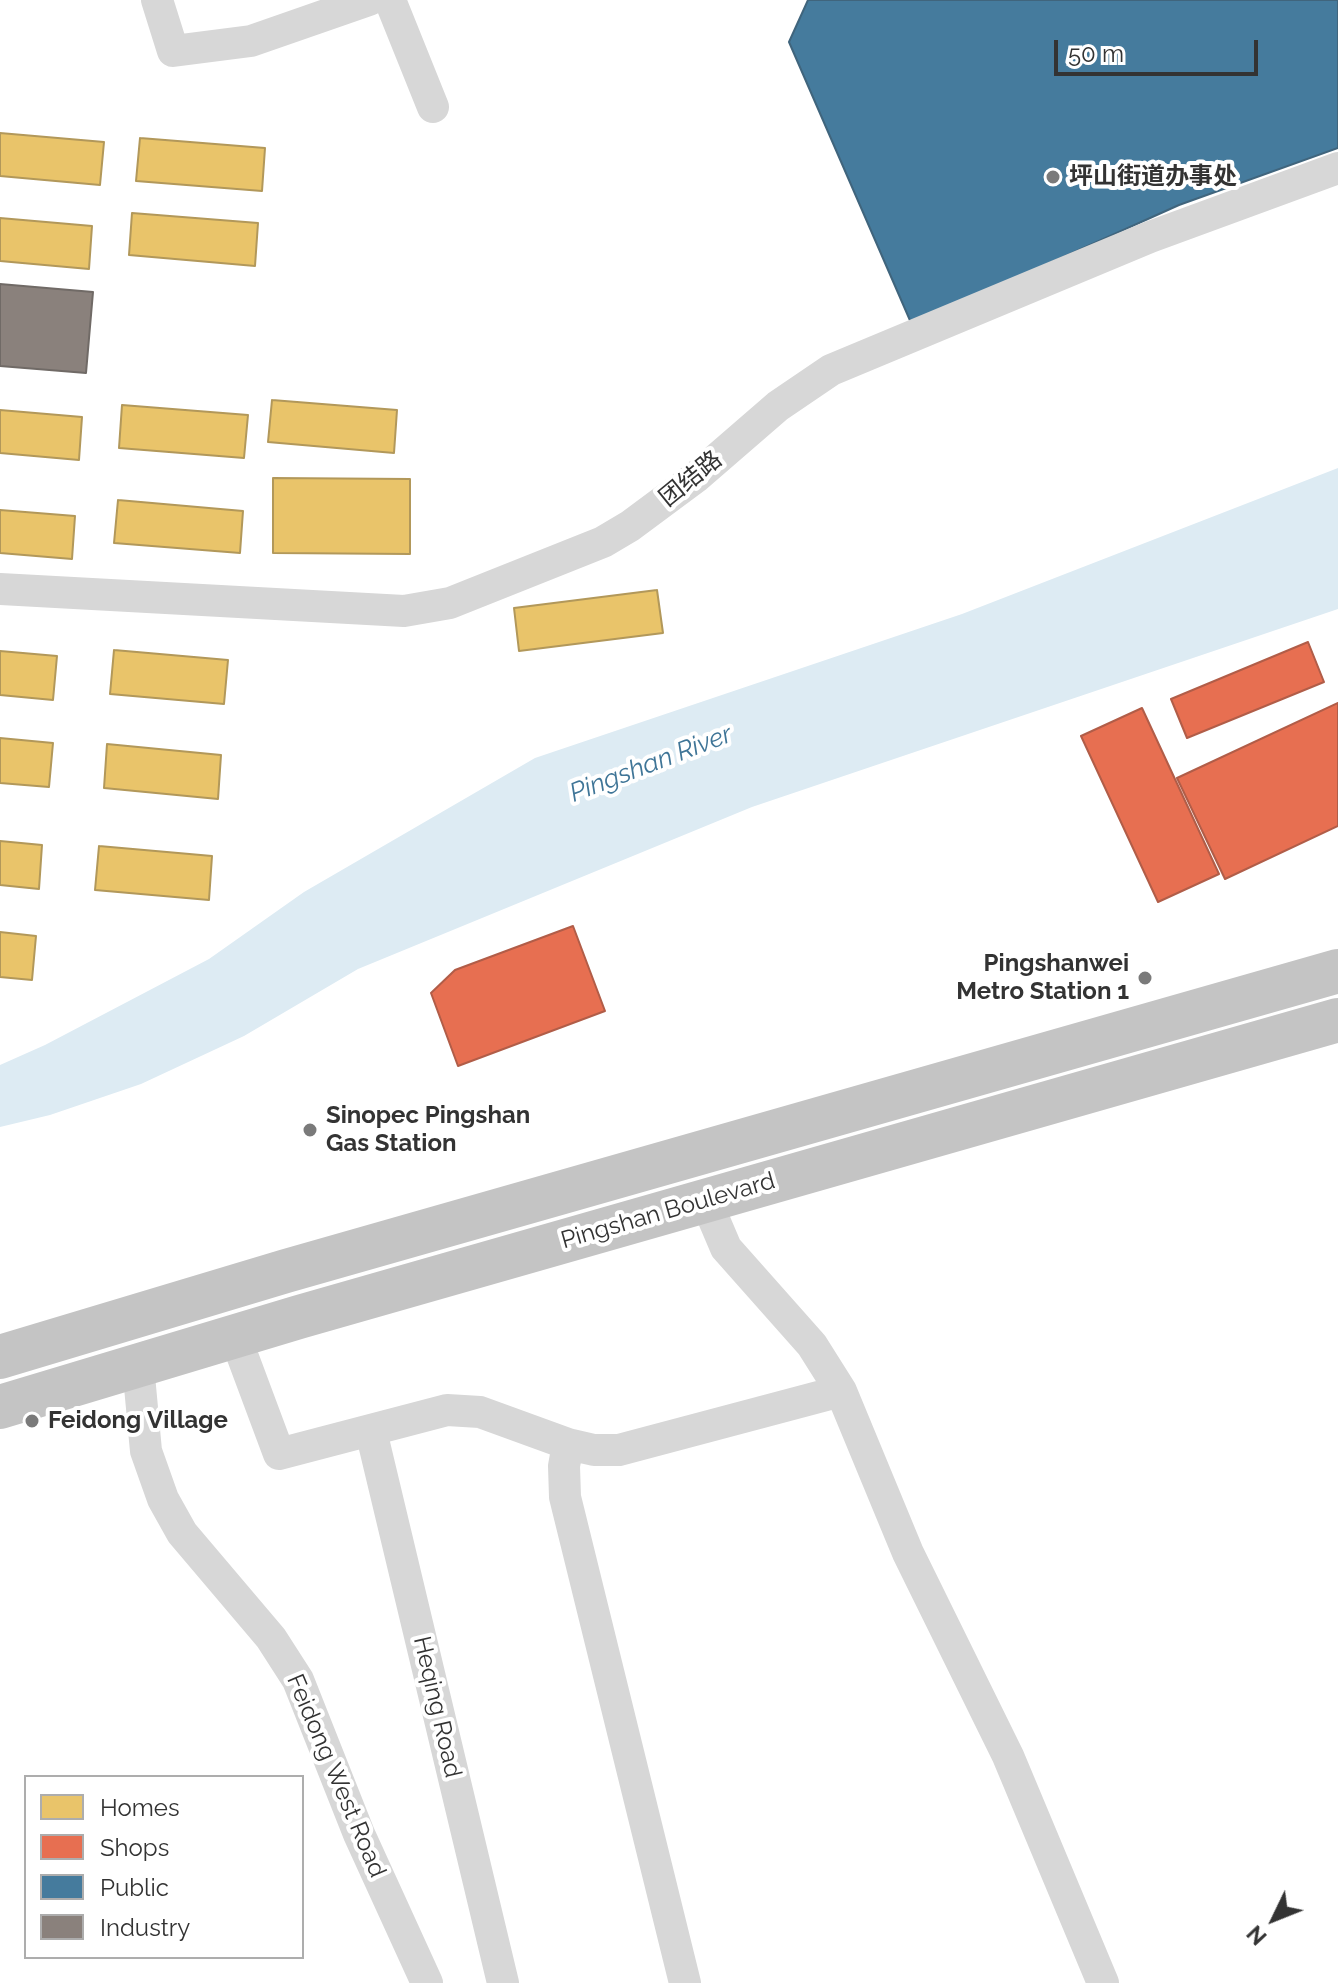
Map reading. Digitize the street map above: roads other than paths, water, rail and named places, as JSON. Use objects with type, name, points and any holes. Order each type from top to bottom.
[{"type":"highway","name":"Pingshan Boulevard","points":[[0,1357],[301,1267],[1338,971]]},
{"type":"highway","name":"Pingshan Boulevard","points":[[0,1407],[235,1336],[1338,1020]]},
{"type":"street","points":[[157,0],[173,51],[251,41],[369,0]]},
{"type":"street","points":[[390,0],[433,107]]},
{"type":"street","name":"团结路","points":[[0,589],[404,611],[450,603],[603,542],[630,526],[696,477],[778,406],[831,370],[1150,237],[1338,168]]},
{"type":"street","points":[[706,1201],[726,1248],[812,1345],[841,1391],[908,1553],[1008,1756],[1103,1983]]},
{"type":"street","points":[[235,1336],[279,1454],[447,1410],[480,1412],[568,1444],[594,1450],[619,1450],[841,1391]]},
{"type":"street","name":"Feidong West Road","points":[[138,1365],[146,1451],[163,1499],[182,1533],[271,1638],[298,1680],[359,1834],[427,1983]]},
{"type":"street","name":"Heqing Road","points":[[371,1431],[503,1983]]},
{"type":"street","points":[[568,1444],[564,1466],[565,1497],[685,1983]]},
{"type":"water","name":"Pingshan River","points":[[1338,468],[1338,609],[752,807],[358,969],[244,1036],[141,1084],[50,1115],[0,1127],[0,1065],[45,1045],[209,959],[304,892],[535,758],[962,614]]},
{"type":"place","name":"坪山街道办事处","points":[[1053,177]]},
{"type":"place","name":"Pingshanwei Metro Station 1","points":[[1145,978]]},
{"type":"place","name":"Sinopec Pingshan Gas Station","points":[[310,1130]]},
{"type":"place","name":"Feidong Village","points":[[32,1421]]}]
